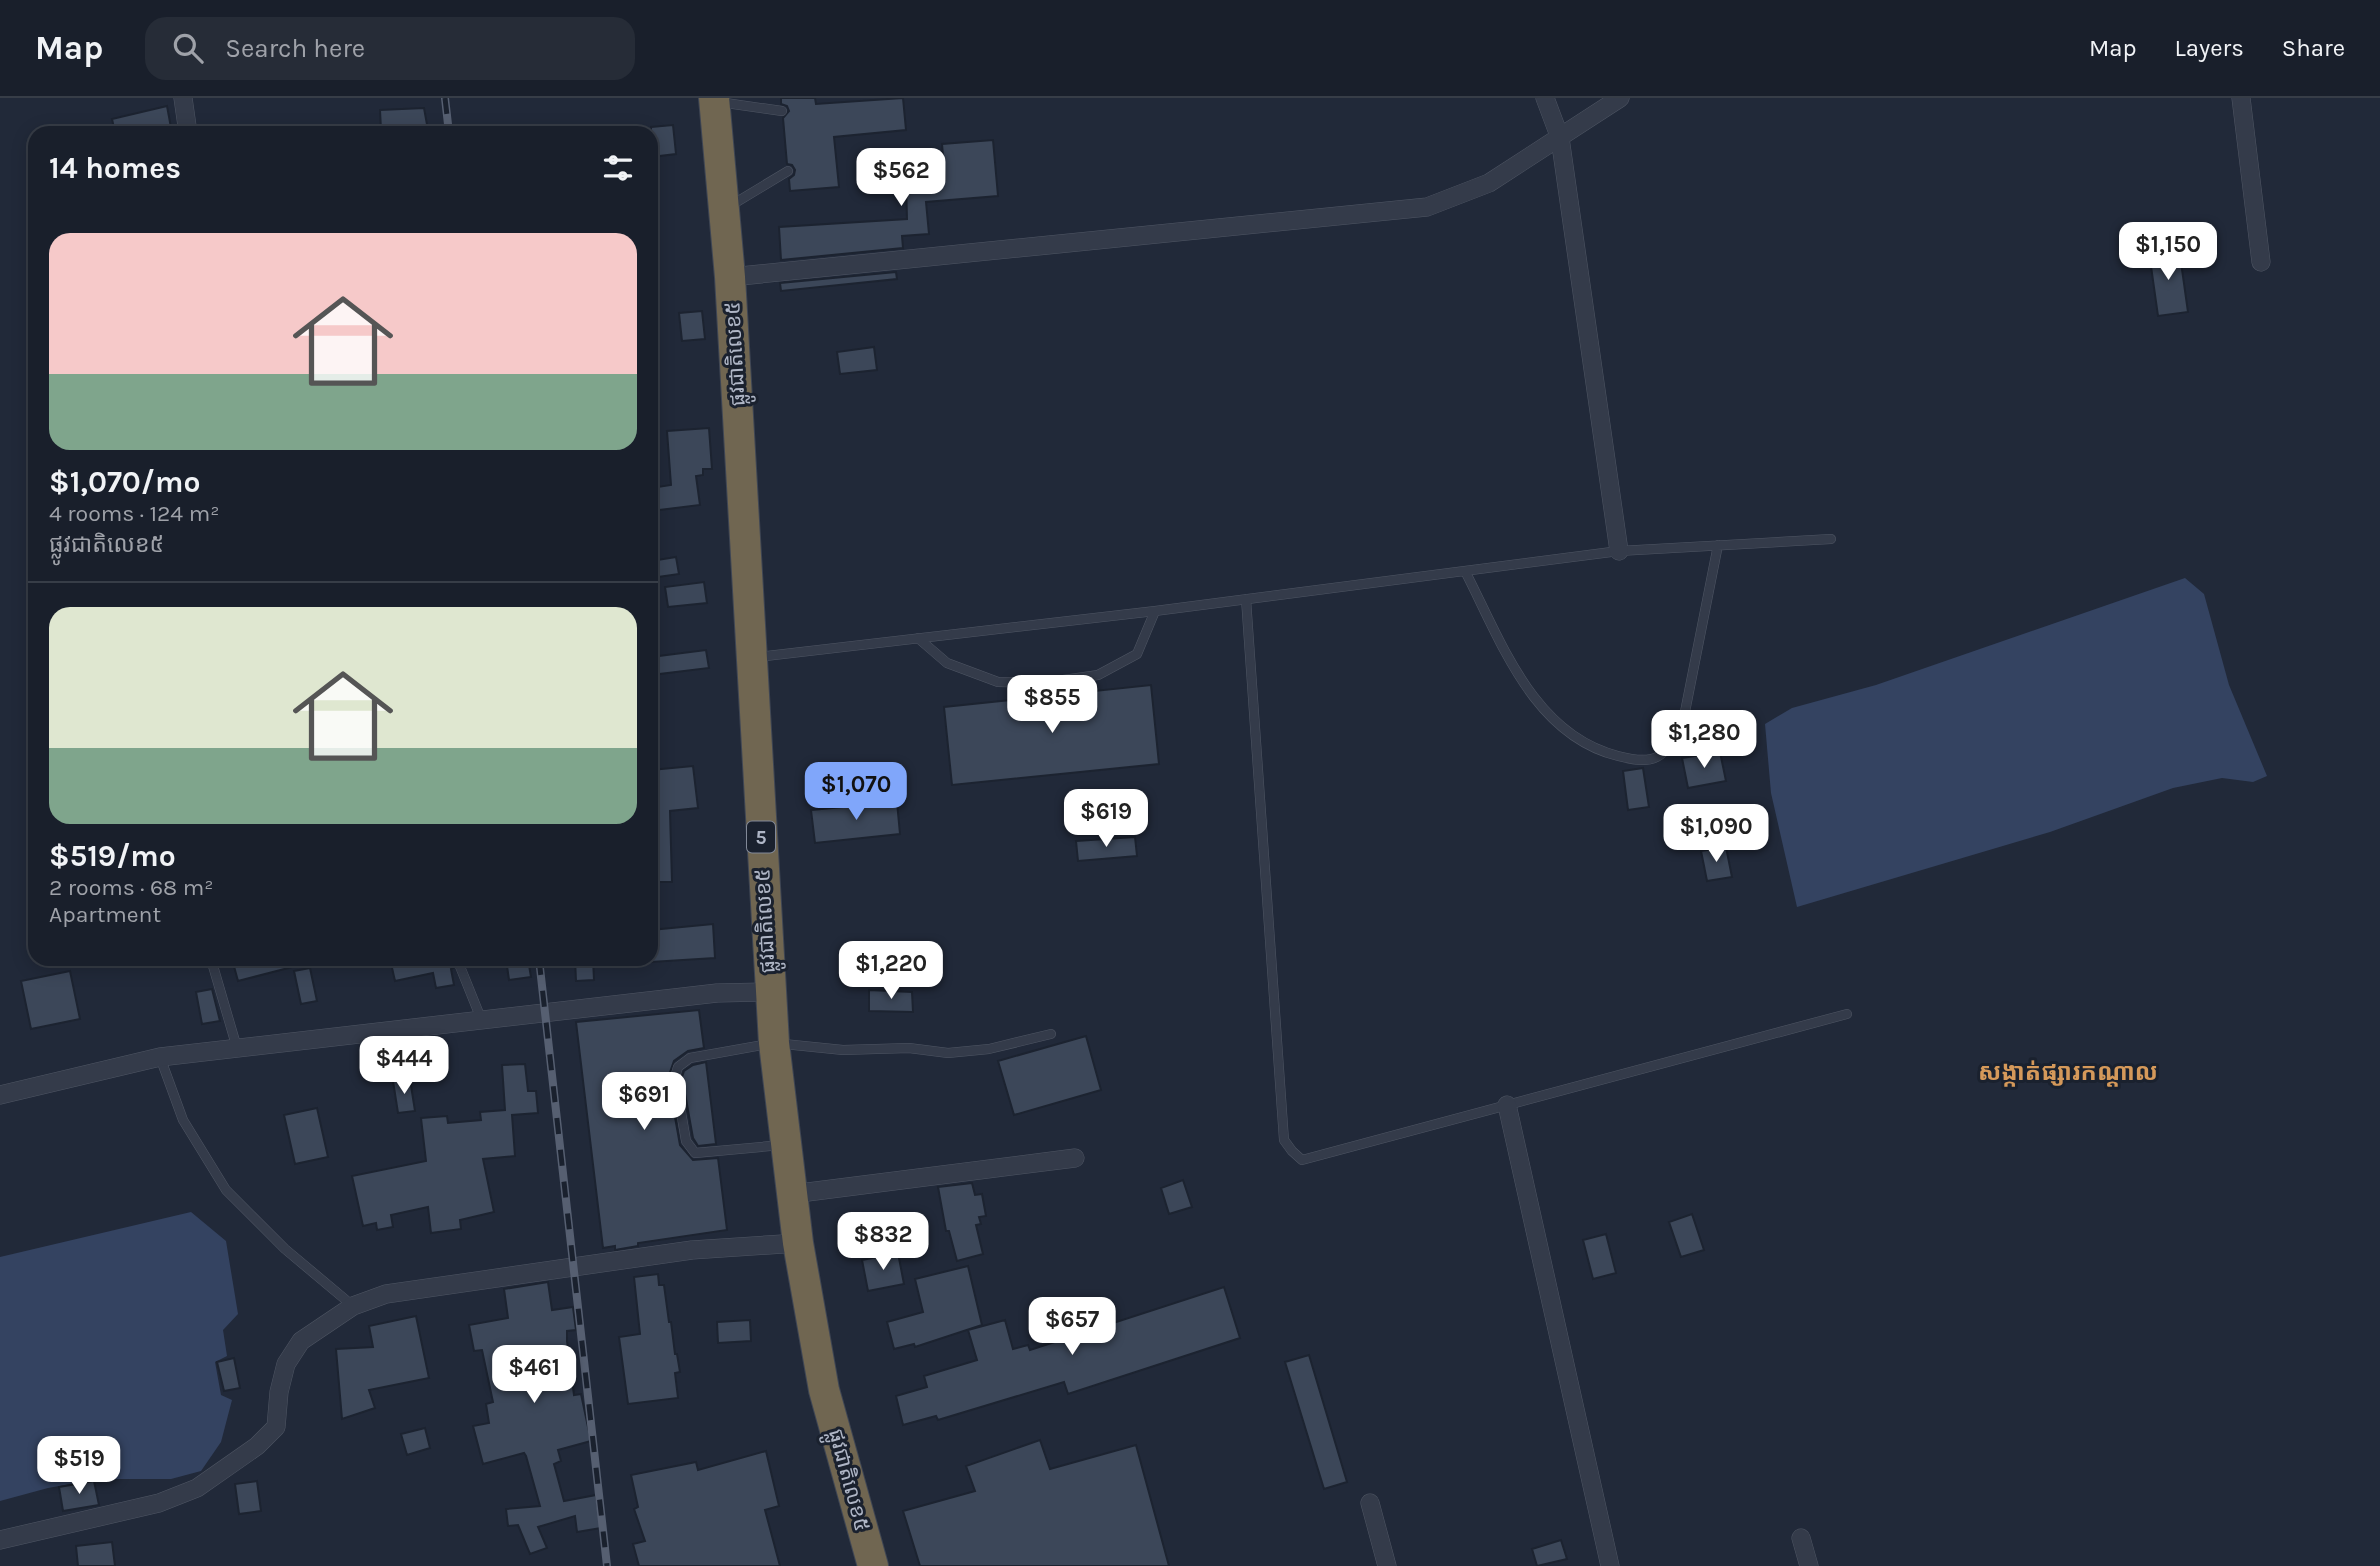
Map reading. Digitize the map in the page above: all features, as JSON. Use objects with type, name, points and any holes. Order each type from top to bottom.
[{"type":"highway","name":"ផ្លូវជាតិលេខ៥","points":[[714,99],[730,277],[774,1043],[798,1243],[824,1390],[873,1566]]},
{"type":"street","points":[[183,98],[187,126]]},
{"type":"street","points":[[1545,98],[1560,138],[1619,551]]},
{"type":"street","points":[[730,277],[1427,207],[1489,183],[1620,98]]},
{"type":"street","points":[[2241,98],[2261,262]]},
{"type":"street","points":[[0,1095],[160,1057],[717,993],[769,992]]},
{"type":"street","points":[[1507,1105],[1610,1566]]},
{"type":"street","points":[[792,1194],[1075,1158]]},
{"type":"street","points":[[0,1540],[159,1503],[197,1488],[257,1446],[276,1427],[279,1392],[286,1364],[301,1341],[353,1306],[386,1294],[692,1251],[798,1243]]},
{"type":"street","points":[[1370,1503],[1387,1566]]},
{"type":"street","points":[[1801,1538],[1809,1566]]},
{"type":"lane","points":[[714,99],[782,111]]},
{"type":"lane","points":[[724,210],[788,171]]},
{"type":"lane","points":[[752,657],[1155,611],[1619,551],[1831,538]]},
{"type":"lane","points":[[1465,571],[1508,656],[1542,710],[1569,734],[1604,753],[1632,760],[1650,760],[1667,752],[1682,727],[1718,545]]},
{"type":"lane","points":[[1246,599],[1284,1140],[1303,1160],[1847,1014]]},
{"type":"lane","points":[[918,638],[947,663],[998,682],[1042,683],[1098,675],[1137,654],[1155,611]]},
{"type":"lane","points":[[213,966],[237,1048]]},
{"type":"lane","points":[[460,966],[482,1021]]},
{"type":"lane","points":[[786,1145],[695,1153],[686,1141],[675,1077],[678,1067],[690,1058],[774,1043],[843,1050],[909,1048],[948,1053],[989,1049],[1051,1034]]},
{"type":"lane","points":[[160,1057],[183,1120],[226,1190],[285,1249],[353,1306]]},
{"type":"water","points":[[2185,578],[2204,594],[2229,685],[2267,776],[2253,782],[2222,778],[2173,788],[2050,832],[1797,907],[1771,793],[1765,724],[1792,708],[1876,685]]},
{"type":"water","points":[[191,1212],[226,1241],[238,1314],[223,1330],[227,1356],[215,1362],[221,1395],[232,1400],[221,1442],[201,1471],[171,1479],[98,1479],[48,1488],[0,1501],[0,1257]]},
{"type":"building","points":[[781,98],[815,98],[816,104],[903,98],[906,130],[834,137],[839,187],[790,191],[789,179],[795,170],[792,165],[787,164],[783,118],[789,111],[787,106],[781,104]]},
{"type":"building","points":[[167,106],[171,126],[114,126],[112,119]]},
{"type":"building","points":[[424,108],[427,126],[381,126],[380,110]]},
{"type":"building","points":[[673,125],[676,154],[658,156],[658,126]]},
{"type":"building","points":[[993,140],[998,196],[926,202],[929,234],[902,236],[903,248],[781,260],[779,227],[907,219],[906,183],[945,180],[942,144]]},
{"type":"building","points":[[2179,248],[2188,312],[2158,316],[2149,252]]},
{"type":"building","points":[[896,272],[897,279],[781,291],[780,283]]},
{"type":"building","points":[[702,311],[705,339],[682,341],[679,313]]},
{"type":"building","points":[[874,347],[877,370],[840,374],[837,352]]},
{"type":"building","points":[[709,428],[712,469],[703,469],[703,475],[696,476],[700,505],[658,510],[658,487],[671,485],[667,431]]},
{"type":"building","points":[[676,557],[679,574],[658,577],[658,560]]},
{"type":"building","points":[[704,582],[707,603],[668,607],[665,587]]},
{"type":"building","points":[[706,650],[709,668],[658,674],[658,656]]},
{"type":"building","points":[[1151,685],[1159,764],[952,785],[944,707]]},
{"type":"building","points":[[1720,752],[1726,781],[1688,788],[1682,758]]},
{"type":"building","points":[[693,766],[698,808],[670,811],[672,882],[658,882],[658,769]]},
{"type":"building","points":[[1643,768],[1649,807],[1628,810],[1623,771]]},
{"type":"building","points":[[897,802],[900,834],[815,843],[811,810]]},
{"type":"building","points":[[1135,837],[1137,856],[1078,861],[1076,841]]},
{"type":"building","points":[[1726,847],[1732,877],[1707,881],[1701,851]]},
{"type":"building","points":[[713,924],[715,958],[658,962],[658,929]]},
{"type":"building","points":[[854,942],[872,942],[873,960],[855,960]]},
{"type":"building","points":[[911,949],[934,949],[935,977],[911,976]]},
{"type":"building","points":[[234,966],[296,966],[238,981]]},
{"type":"building","points":[[392,966],[453,968],[454,985],[436,988],[433,973],[395,981]]},
{"type":"building","points":[[507,966],[529,966],[531,977],[509,980]]},
{"type":"building","points":[[575,966],[593,966],[594,980],[576,981]]},
{"type":"building","points":[[310,968],[317,1001],[301,1004],[294,971]]},
{"type":"building","points":[[70,971],[80,1019],[31,1029],[21,981]]},
{"type":"building","points":[[212,989],[220,1021],[202,1024],[196,992]]},
{"type":"building","points":[[869,990],[912,992],[913,1012],[869,1011]]},
{"type":"building","points":[[699,1010],[704,1048],[688,1051],[674,1061],[668,1078],[680,1145],[693,1160],[718,1158],[727,1230],[638,1243],[638,1246],[615,1250],[615,1246],[603,1248],[576,1022]]},
{"type":"building","points":[[1086,1036],[1101,1090],[1014,1115],[998,1061]]},
{"type":"building","points":[[706,1062],[716,1144],[698,1146],[693,1138],[682,1077],[684,1071],[693,1065]]},
{"type":"building","points":[[525,1064],[528,1091],[536,1091],[538,1113],[512,1115],[515,1156],[483,1159],[494,1212],[460,1220],[461,1229],[431,1233],[428,1207],[391,1215],[393,1227],[377,1230],[376,1223],[363,1226],[352,1176],[426,1161],[421,1118],[447,1116],[448,1123],[481,1120],[480,1112],[505,1110],[502,1065]]},
{"type":"building","points":[[410,1079],[415,1111],[398,1113],[393,1081]]},
{"type":"building","points":[[317,1108],[328,1157],[295,1164],[284,1115]]},
{"type":"building","points":[[1183,1180],[1192,1207],[1169,1214],[1161,1188]]},
{"type":"building","points":[[972,1183],[975,1195],[982,1194],[986,1216],[979,1217],[981,1224],[976,1225],[983,1254],[957,1261],[949,1231],[946,1231],[938,1187]]},
{"type":"building","points":[[1692,1214],[1704,1250],[1681,1257],[1669,1222]]},
{"type":"building","points":[[1606,1234],[1616,1273],[1593,1279],[1583,1240]]},
{"type":"building","points":[[898,1253],[904,1284],[868,1291],[862,1260]]},
{"type":"building","points":[[968,1266],[982,1325],[915,1347],[914,1344],[894,1349],[887,1322],[923,1312],[915,1279]]},
{"type":"building","points":[[658,1274],[659,1285],[664,1285],[680,1372],[675,1373],[678,1398],[628,1404],[619,1337],[640,1334],[634,1277]]},
{"type":"building","points":[[548,1282],[552,1310],[573,1307],[576,1330],[567,1331],[567,1341],[574,1395],[581,1394],[591,1441],[558,1450],[561,1461],[554,1464],[564,1501],[596,1495],[601,1528],[577,1532],[575,1516],[538,1527],[547,1548],[530,1554],[518,1525],[508,1526],[506,1509],[540,1506],[526,1456],[524,1453],[483,1464],[473,1426],[489,1423],[486,1404],[493,1402],[482,1350],[474,1351],[469,1325],[508,1318],[504,1289]]},
{"type":"building","points":[[1224,1287],[1240,1338],[1068,1394],[1064,1382],[938,1420],[936,1416],[903,1425],[896,1396],[927,1387],[924,1376],[977,1360],[968,1330],[1005,1320],[1013,1349],[1028,1345],[1030,1350]]},
{"type":"building","points":[[416,1316],[429,1378],[369,1390],[375,1408],[342,1419],[336,1349],[373,1347],[369,1326]]},
{"type":"building","points":[[750,1320],[751,1341],[718,1343],[717,1322]]},
{"type":"building","points":[[1309,1355],[1347,1482],[1324,1489],[1285,1362]]},
{"type":"building","points":[[234,1358],[240,1388],[224,1391],[217,1362]]},
{"type":"building","points":[[425,1428],[430,1448],[407,1455],[401,1434]]},
{"type":"building","points":[[1040,1440],[1050,1469],[1136,1445],[1169,1566],[920,1566],[903,1511],[975,1491],[966,1466]]},
{"type":"building","points":[[766,1451],[779,1506],[765,1510],[780,1566],[639,1566],[633,1544],[645,1541],[634,1509],[638,1507],[631,1475],[696,1462],[698,1470]]},
{"type":"building","points":[[94,1481],[99,1505],[63,1511],[59,1487]]},
{"type":"building","points":[[257,1481],[261,1511],[239,1514],[235,1484]]},
{"type":"building","points":[[1561,1540],[1567,1559],[1537,1566],[1532,1549]]},
{"type":"building","points":[[112,1542],[115,1566],[78,1566],[76,1546]]},
{"type":"railway","points":[[445,98],[448,126]]},
{"type":"railway","points":[[540,966],[607,1566]]},
{"type":"district","name":"សង្កាត់ផ្សារកណ្ដាល","points":[[2068,1072]]}]
